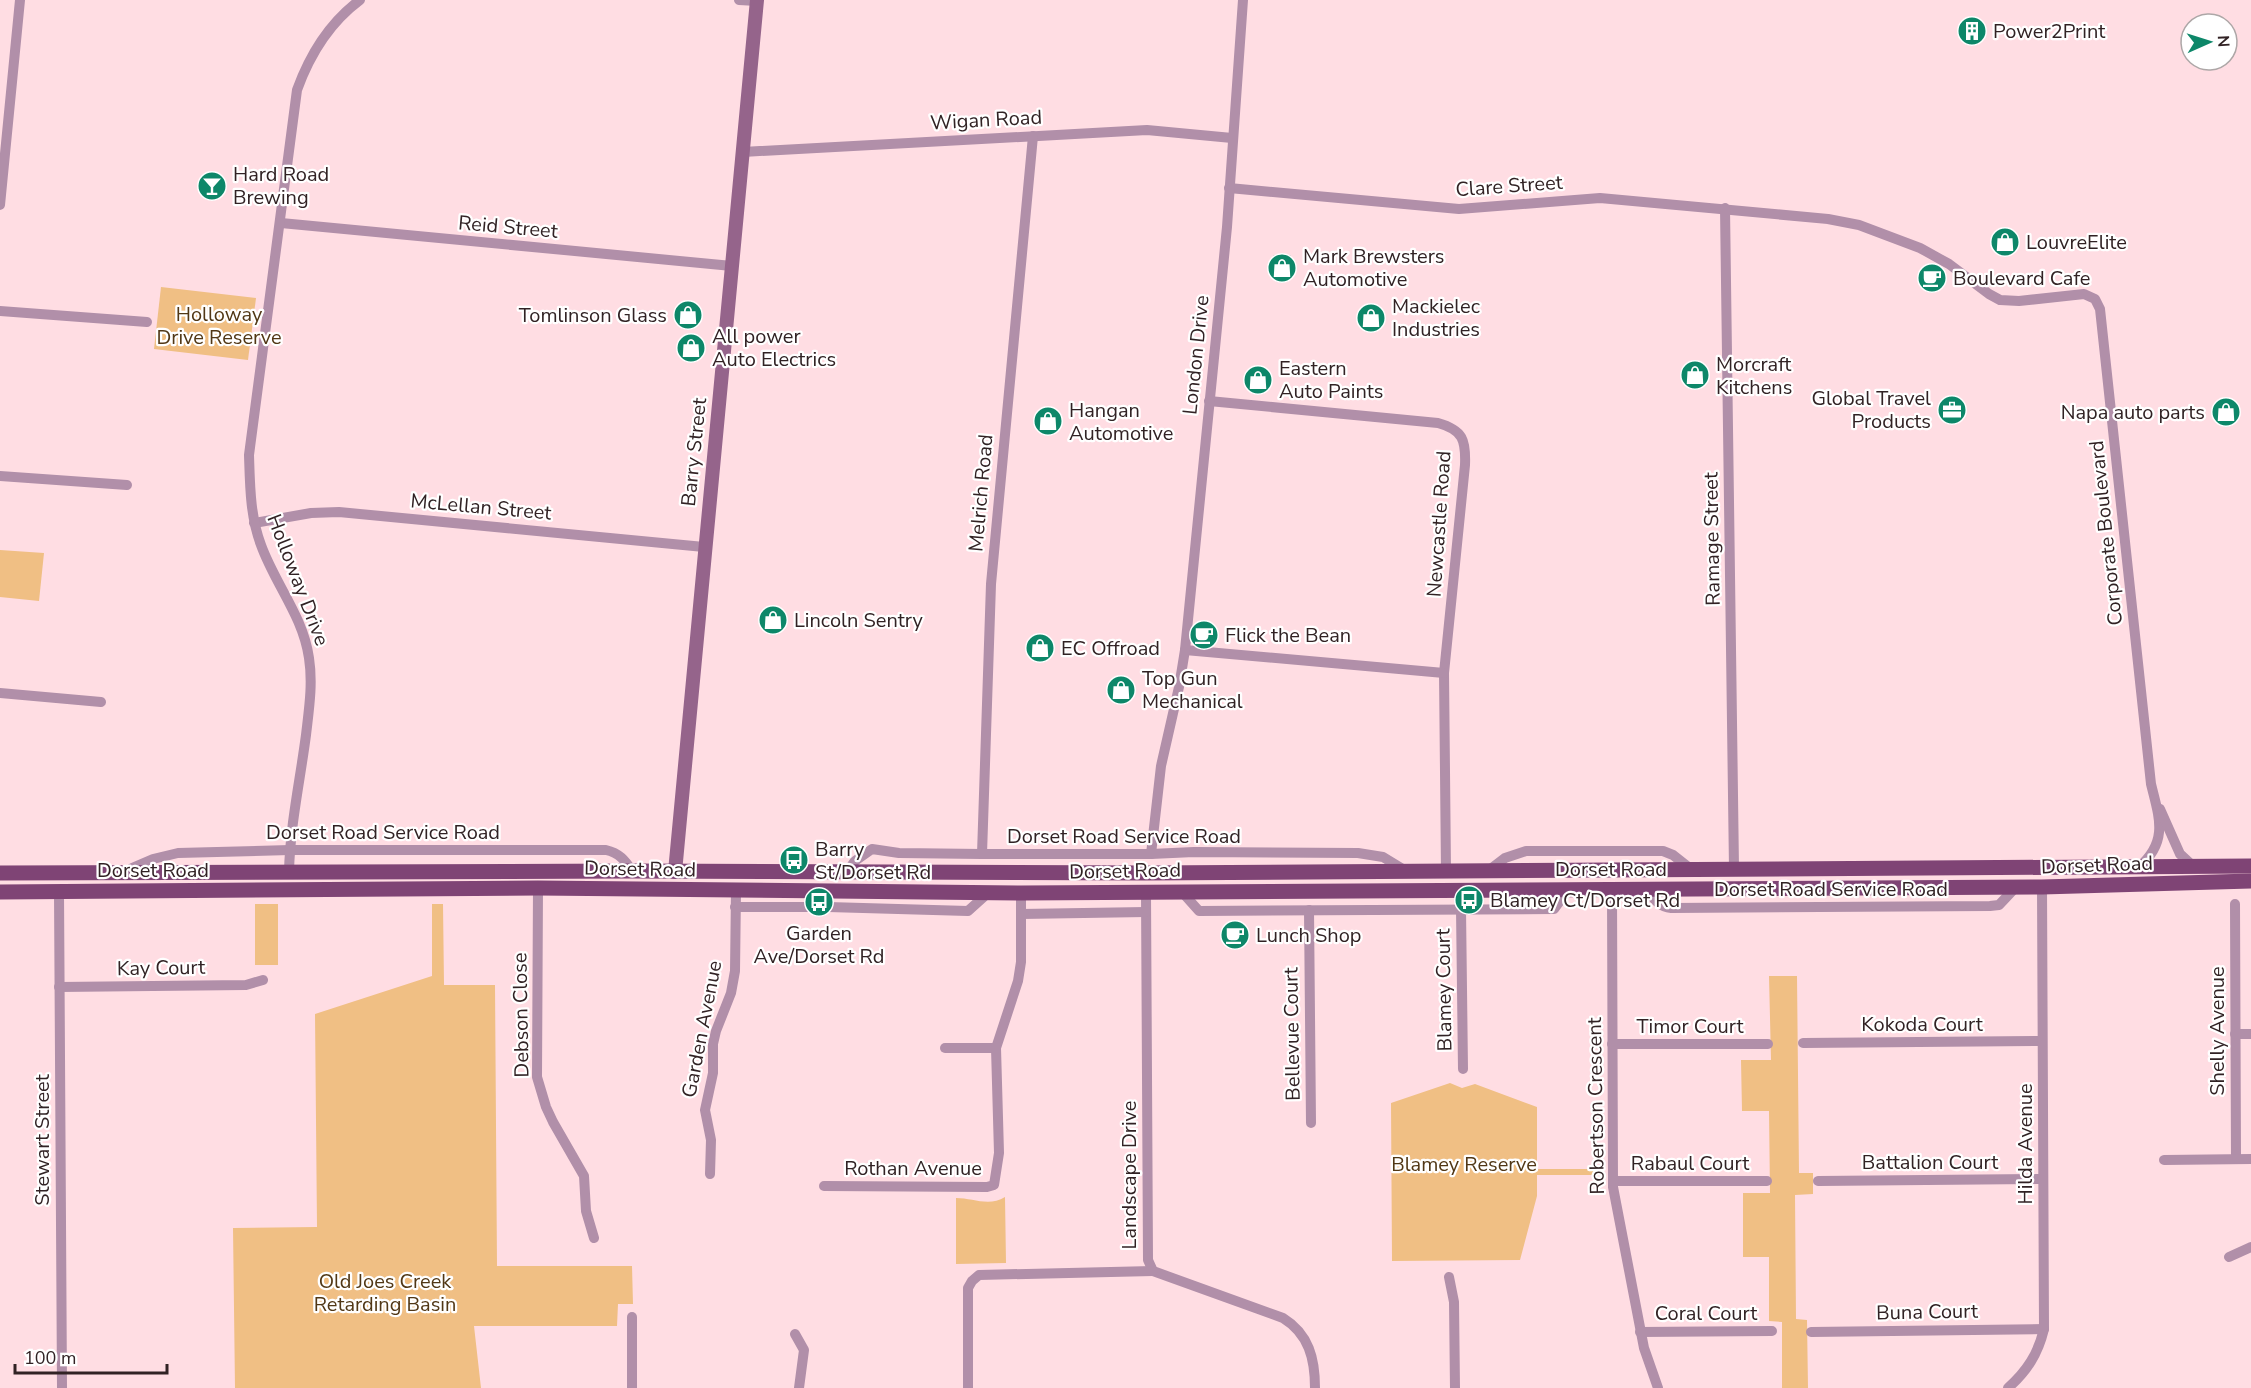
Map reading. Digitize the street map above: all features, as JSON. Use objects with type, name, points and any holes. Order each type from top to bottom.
[{"type":"main road","name":"Barry Street","points":[[675,872],[757,1]]},
{"type":"main road","name":"Dorset Road","points":[[0,873],[632,871],[1145,873],[2251,866]]},
{"type":"main road","points":[[2042,868],[2042,888]]},
{"type":"main road","points":[[1734,869],[1735,889]]},
{"type":"main road","points":[[1873,869],[1887,888]]},
{"type":"main road","points":[[1612,870],[1612,890]]},
{"type":"main road","points":[[674,890],[675,872]]},
{"type":"main road","points":[[847,872],[855,892]]},
{"type":"main road","points":[[59,873],[59,891]]},
{"type":"main road","points":[[1145,873],[1146,892]]},
{"type":"main road","name":"Dorset Road","points":[[0,892],[538,888],[988,893],[1647,890],[2042,888],[2251,881]]},
{"type":"street","points":[[0,205],[4,107],[20,0]]},
{"type":"street","name":"Holloway Drive","points":[[289,872],[309,706],[310,671],[308,654],[297,617],[266,559],[254,523],[249,455],[295,107],[303,74],[332,24],[360,0]]},
{"type":"street","points":[[739,0],[757,1]]},
{"type":"street","name":"London Drive","points":[[1151,854],[1161,766],[1185,650],[1229,189],[1243,0]]},
{"type":"street","name":"Wigan Road","points":[[743,152],[1147,130],[1232,138]]},
{"type":"street","name":"Melrich Road","points":[[982,854],[991,584],[1033,136]]},
{"type":"street","name":"Clare Street","points":[[1229,189],[1459,209],[1600,198],[1792,214]]},
{"type":"street","name":"Ramage Street","points":[[1725,208],[1734,869]]},
{"type":"street","name":"Corporate Boulevard","points":[[1792,214],[1859,225],[1920,248],[1949,264],[2000,300],[2019,301],[2084,294],[2095,299],[2100,309],[2150,772],[2160,834],[2153,853],[2139,867]]},
{"type":"street","name":"Reid Street","points":[[281,223],[732,266]]},
{"type":"street","points":[[0,311],[147,322]]},
{"type":"street","name":"Newcastle Road","points":[[1209,401],[1438,423],[1453,428],[1466,448],[1444,673],[1446,871]]},
{"type":"street","points":[[0,476],[127,485]]},
{"type":"street","name":"McLellan Street","points":[[254,523],[310,513],[339,512],[704,547]]},
{"type":"street","points":[[1185,650],[1444,673]]},
{"type":"street","points":[[0,693],[101,702]]},
{"type":"street","name":"Corporate Boulevard","points":[[2156,801],[2180,854],[2194,867]]},
{"type":"street","name":"Dorset Road Service Road","points":[[847,872],[855,861],[872,849],[899,853],[982,854],[1358,853],[1383,857],[1406,872]]},
{"type":"street","name":"Dorset Road Service Road","points":[[130,872],[132,868],[153,859],[178,853],[290,850],[606,850],[624,859],[632,871]]},
{"type":"street","name":"Dorset Road Service Road","points":[[1488,871],[1505,858],[1526,851],[1663,851],[1673,855],[1692,870]]},
{"type":"street","name":"Debson Close","points":[[538,888],[537,1077],[553,1122],[584,1176],[586,1211],[594,1238]]},
{"type":"street","name":"Dorset Road Service Road","points":[[1647,890],[1657,903],[1664,908],[1671,908],[1990,906],[1999,905],[2015,888]]},
{"type":"street","name":"Hilda Avenue","points":[[2012,1387],[2035,1355],[2044,1329],[2042,888]]},
{"type":"street","points":[[1182,892],[1199,911],[1554,909],[1568,890]]},
{"type":"street","name":"Robertson Crescent","points":[[1612,890],[1613,1181],[1619,1227],[1640,1332],[1658,1388]]},
{"type":"street","name":"Stewart Street","points":[[59,891],[62,1388]]},
{"type":"street","name":"Garden Avenue","points":[[710,1174],[711,1140],[705,1110],[713,1073],[713,1044],[731,993],[735,971],[736,891]]},
{"type":"street","points":[[1334,909],[1369,891]]},
{"type":"street","name":"Landscape Drive","points":[[1146,892],[1148,1260],[1153,1271],[1292,1323],[1307,1342],[1314,1365],[1315,1388]]},
{"type":"street","points":[[735,907],[968,911],[988,893]]},
{"type":"street","name":"Rothan Avenue","points":[[824,1186],[987,1187],[994,1185],[999,1153],[996,1048],[1018,981],[1021,962],[1021,893]]},
{"type":"street","name":"Shelly Avenue","points":[[2235,904],[2236,1159]]},
{"type":"street","name":"Blamey Court","points":[[1461,909],[1463,1070]]},
{"type":"street","name":"Bellevue Court","points":[[1309,910],[1311,1122]]},
{"type":"street","points":[[1021,914],[1146,912]]},
{"type":"street","name":"Kay Court","points":[[60,987],[246,985],[263,980]]},
{"type":"street","points":[[2235,1034],[2251,1034]]},
{"type":"street","name":"Kokoda Court","points":[[1803,1043],[2042,1041]]},
{"type":"street","name":"Timor Court","points":[[1612,1044],[1768,1044]]},
{"type":"street","points":[[945,1048],[996,1048]]},
{"type":"street","points":[[2164,1160],[2251,1159]]},
{"type":"street","name":"Battalion Court","points":[[1818,1181],[2043,1179]]},
{"type":"street","name":"Rabaul Court","points":[[1613,1181],[1767,1181]]},
{"type":"street","points":[[2229,1257],[2251,1247]]},
{"type":"street","points":[[968,1388],[968,1288],[979,1275],[1153,1271]]},
{"type":"street","points":[[1449,1277],[1454,1302],[1455,1388]]},
{"type":"street","points":[[632,1317],[632,1388]]},
{"type":"street","name":"Buna Court","points":[[1811,1332],[2044,1329]]},
{"type":"street","name":"Coral Court","points":[[1640,1332],[1772,1330]]},
{"type":"street","points":[[795,1334],[804,1350],[799,1388]]},
{"type":"green space","name":"Holloway Drive Reserve","points":[[161,287],[256,298],[248,360],[154,349]]},
{"type":"green space","points":[[0,550],[44,553],[39,601],[0,597]]},
{"type":"green space","points":[[255,904],[278,904],[278,965],[255,965]]},
{"type":"green space","name":"Old Joes Creek Retarding Basin","points":[[432,904],[443,904],[444,985],[495,985],[497,1266],[632,1266],[633,1304],[618,1304],[617,1326],[474,1326],[481,1388],[235,1388],[233,1228],[317,1227],[315,1014],[432,976]]},
{"type":"green space","points":[[1769,976],[1797,976],[1799,1173],[1813,1173],[1813,1194],[1795,1195],[1796,1319],[1807,1320],[1808,1388],[1782,1388],[1782,1322],[1769,1321],[1769,1257],[1743,1257],[1743,1193],[1770,1193],[1769,1111],[1742,1111],[1741,1060],[1771,1060]]},
{"type":"green space","name":"Blamey Reserve","points":[[1450,1083],[1462,1088],[1475,1084],[1537,1107],[1537,1169],[1600,1169],[1600,1175],[1537,1175],[1537,1196],[1520,1260],[1392,1261],[1391,1103]]},
{"type":"green space","points":[[1005,1197],[1006,1263],[956,1264],[956,1198],[987,1202]]},
{"type":"place","name":"Power2Print","points":[[1972,31]]},
{"type":"place","name":"Hard Road Brewing","points":[[212,186]]},
{"type":"place","name":"LouvreElite","points":[[2005,242]]},
{"type":"place","name":"Mark Brewsters Automotive","points":[[1282,268]]},
{"type":"place","name":"Boulevard Cafe","points":[[1932,278]]},
{"type":"place","name":"Tomlinson Glass","points":[[688,315]]},
{"type":"place","name":"Mackielec Industries","points":[[1371,318]]},
{"type":"place","name":"All power Auto Electrics","points":[[691,348]]},
{"type":"place","name":"Morcraft Kitchens","points":[[1695,375]]},
{"type":"place","name":"Eastern Auto Paints","points":[[1258,380]]},
{"type":"place","name":"Global Travel Products","points":[[1952,410]]},
{"type":"place","name":"Napa auto parts","points":[[2226,412]]},
{"type":"place","name":"Hangan Automotive","points":[[1048,421]]},
{"type":"place","name":"Lincoln Sentry","points":[[773,620]]},
{"type":"place","name":"Flick the Bean","points":[[1204,635]]},
{"type":"place","name":"EC Offroad","points":[[1040,648]]},
{"type":"place","name":"Top Gun Mechanical","points":[[1121,690]]},
{"type":"place","name":"Barry St/Dorset Rd","points":[[794,860]]},
{"type":"place","name":"Blamey Ct/Dorset Rd","points":[[1469,900]]},
{"type":"place","name":"Garden Ave/Dorset Rd","points":[[819,902]]},
{"type":"place","name":"Lunch Shop","points":[[1235,935]]}]
